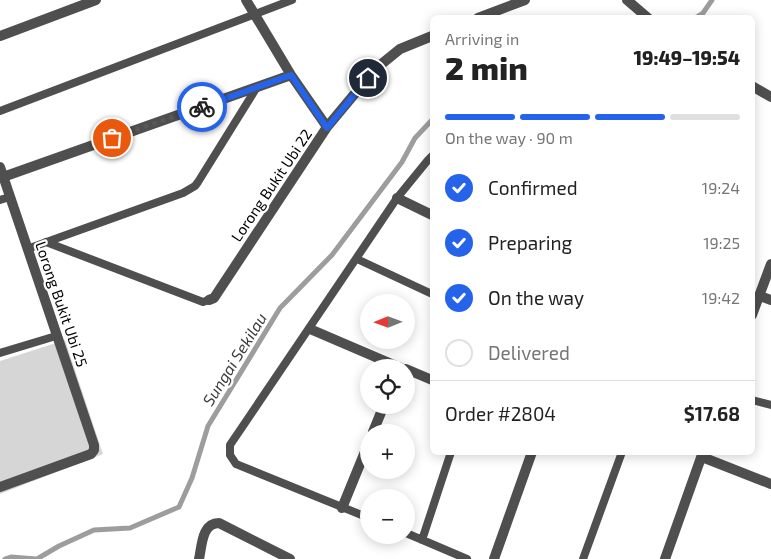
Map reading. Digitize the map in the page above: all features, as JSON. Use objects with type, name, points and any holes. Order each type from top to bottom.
[{"type":"street","points":[[0,36],[94,0]]},
{"type":"street","points":[[246,0],[291,75],[327,128]]},
{"type":"street","points":[[486,15],[525,0]]},
{"type":"street","points":[[627,0],[644,15]]},
{"type":"street","name":"Lorong Bukit Ubi 22","points":[[209,300],[214,298],[327,128],[357,91],[379,66],[400,49],[430,37]]},
{"type":"street","points":[[2,172],[291,75]]},
{"type":"street","points":[[755,90],[771,97]]},
{"type":"street","name":"Lorong Bukit Ubi 25","points":[[0,487],[91,454],[94,450],[94,445],[27,249],[5,198],[2,172]]},
{"type":"street","points":[[397,198],[430,215]]},
{"type":"street","points":[[755,308],[771,264]]},
{"type":"street","points":[[760,296],[771,300]]},
{"type":"street","points":[[310,329],[380,359]]},
{"type":"street","points":[[415,373],[430,379]]},
{"type":"street","points":[[494,559],[531,455]]},
{"type":"street","points":[[665,559],[702,455],[771,484]]},
{"type":"street","points":[[342,508],[360,464]]},
{"type":"street","points":[[199,559],[206,528],[213,523],[219,523],[290,559]]},
{"type":"lane","points":[[0,110],[292,0]]},
{"type":"lane","points":[[27,249],[183,193],[195,186],[257,87]]},
{"type":"lane","points":[[360,515],[236,464],[230,455],[230,445],[397,198],[430,158]]},
{"type":"lane","points":[[46,242],[203,302],[209,300]]},
{"type":"lane","points":[[356,259],[430,293]]},
{"type":"lane","points":[[0,353],[56,336]]},
{"type":"lane","points":[[755,401],[771,405]]},
{"type":"lane","points":[[422,540],[450,455]]},
{"type":"lane","points":[[583,559],[621,455]]},
{"type":"lane","points":[[415,537],[467,559]]},
{"type":"shaded area","points":[[65,340],[103,454],[0,494],[0,361]]},
{"type":"waterway","name":"Sungai Sekilau","points":[[700,15],[712,0]]},
{"type":"waterway","name":"Sungai Sekilau","points":[[37,559],[59,546],[94,530],[130,528],[179,507],[192,478],[208,426],[280,308],[332,255],[402,162],[415,138],[430,122]]},
{"type":"waterway","name":"Sungai Sekilau","points":[[5,559],[11,557],[36,559]]},
{"type":"way so far","points":[[112,138],[202,107]]},
{"type":"route","points":[[202,107],[291,75],[327,128],[368,78]]}]
